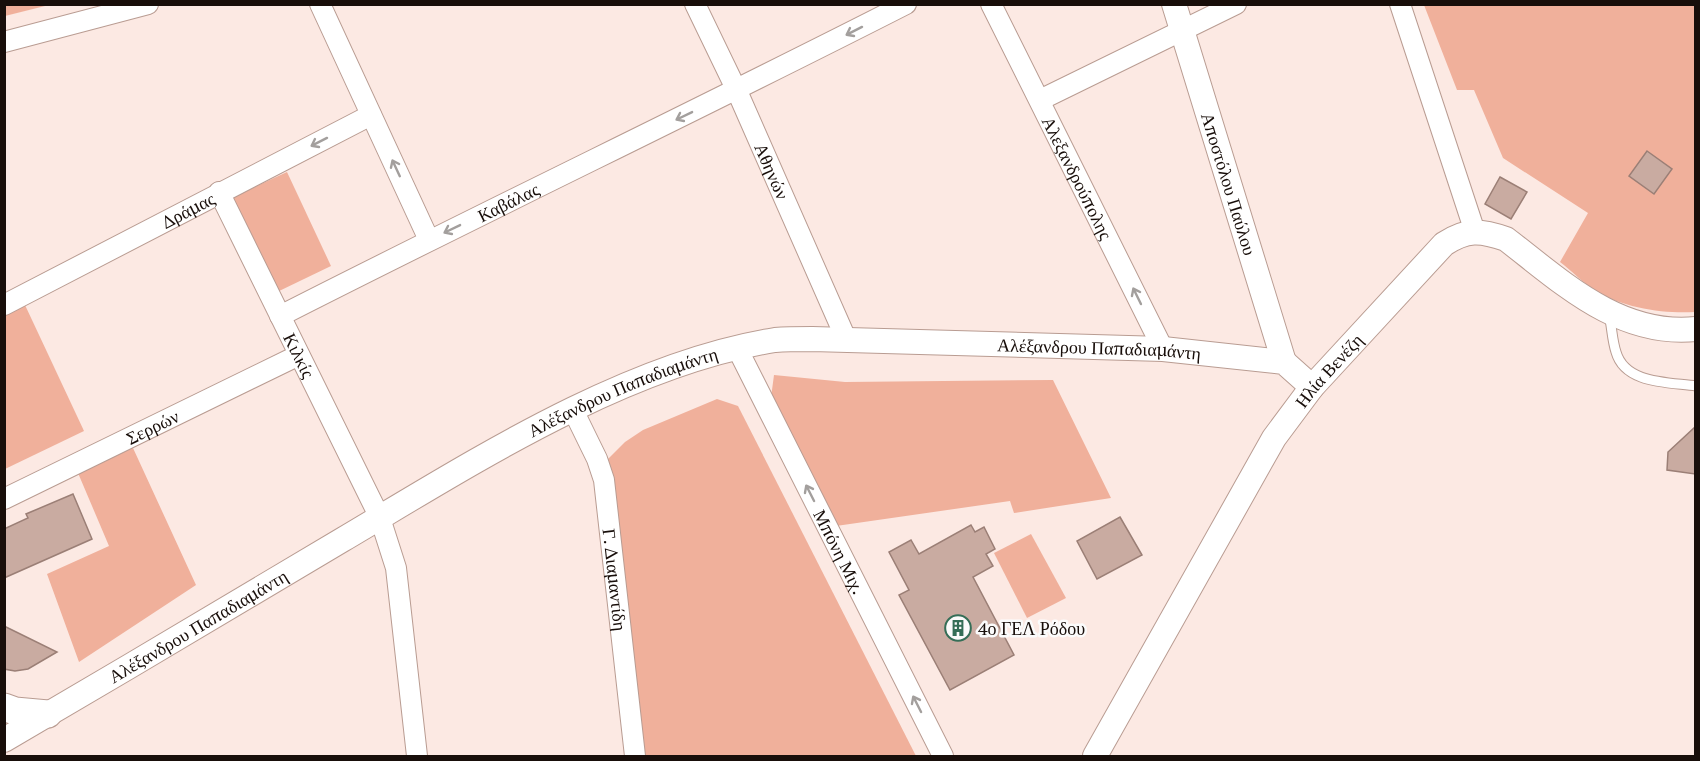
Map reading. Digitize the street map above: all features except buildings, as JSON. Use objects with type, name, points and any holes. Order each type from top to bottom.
[{"type":"main road","points":[[4,707],[15,711],[48,714]]},
{"type":"street","points":[[320,4],[429,240]]},
{"type":"street","name":"Αθηνών","points":[[695,4],[737,91],[847,341]]},
{"type":"street","name":"Καβάλας","points":[[280,316],[429,240],[737,91],[906,4]]},
{"type":"street","name":"Αλεξανδρούπολης","points":[[991,4],[1163,349]]},
{"type":"street","name":"Αποστόλου Παύλου","points":[[1174,4],[1284,362]]},
{"type":"street","points":[[1040,100],[1236,4]]},
{"type":"street","points":[[1400,4],[1475,232],[1484,232],[1506,239],[1585,299],[1630,322],[1681,330],[1695,329]]},
{"type":"street","points":[[4,42],[147,5]]},
{"type":"street","name":"Δράμας","points":[[4,305],[371,115]]},
{"type":"street","name":"Κιλκίς","points":[[219,192],[380,518],[396,568],[417,756]]},
{"type":"street","name":"Ηλία Βενέζη","points":[[1099,754],[1274,438],[1312,387],[1436,252],[1455,237],[1475,232]]},
{"type":"street","name":"Αλέξανδρου Παπαδιαμάντη","points":[[4,740],[502,446],[608,393],[664,370],[737,348],[778,340],[1163,349],[1284,362]]},
{"type":"street","name":"Μπόνη Μιχ.","points":[[737,348],[943,756]]},
{"type":"street","name":"Σερρών","points":[[4,499],[299,355]]},
{"type":"street","points":[[1284,362],[1312,387]]},
{"type":"street","name":"Γ. Διαμαντίδη","points":[[573,410],[597,459],[604,480],[635,756]]},
{"type":"lane","points":[[1609,312],[1616,353],[1624,368],[1636,376],[1695,386]]},
{"type":"shaded area","points":[[5,4],[49,4],[49,5],[5,16]]},
{"type":"shaded area","points":[[1424,5],[1695,5],[1695,312],[1658,311],[1619,302],[1591,288],[1560,262],[1588,213],[1503,158],[1474,90],[1457,90]]},
{"type":"shaded area","points":[[287,172],[331,266],[275,293],[231,198]]},
{"type":"shaded area","points":[[25,305],[84,431],[5,469],[5,315]]},
{"type":"shaded area","points":[[774,375],[845,382],[1053,380],[1111,498],[1014,513],[1010,501],[836,526],[770,405]]},
{"type":"shaded area","points":[[717,399],[738,406],[916,756],[640,756],[606,461],[625,442],[643,430]]},
{"type":"shaded area","points":[[133,448],[196,585],[79,662],[47,574],[109,546],[78,473]]},
{"type":"shaded area","points":[[1031,534],[1066,598],[1027,618],[994,553]]},
{"type":"place","name":"4ο ΓΕΛ Ρόδου","points":[[958,628]]}]
